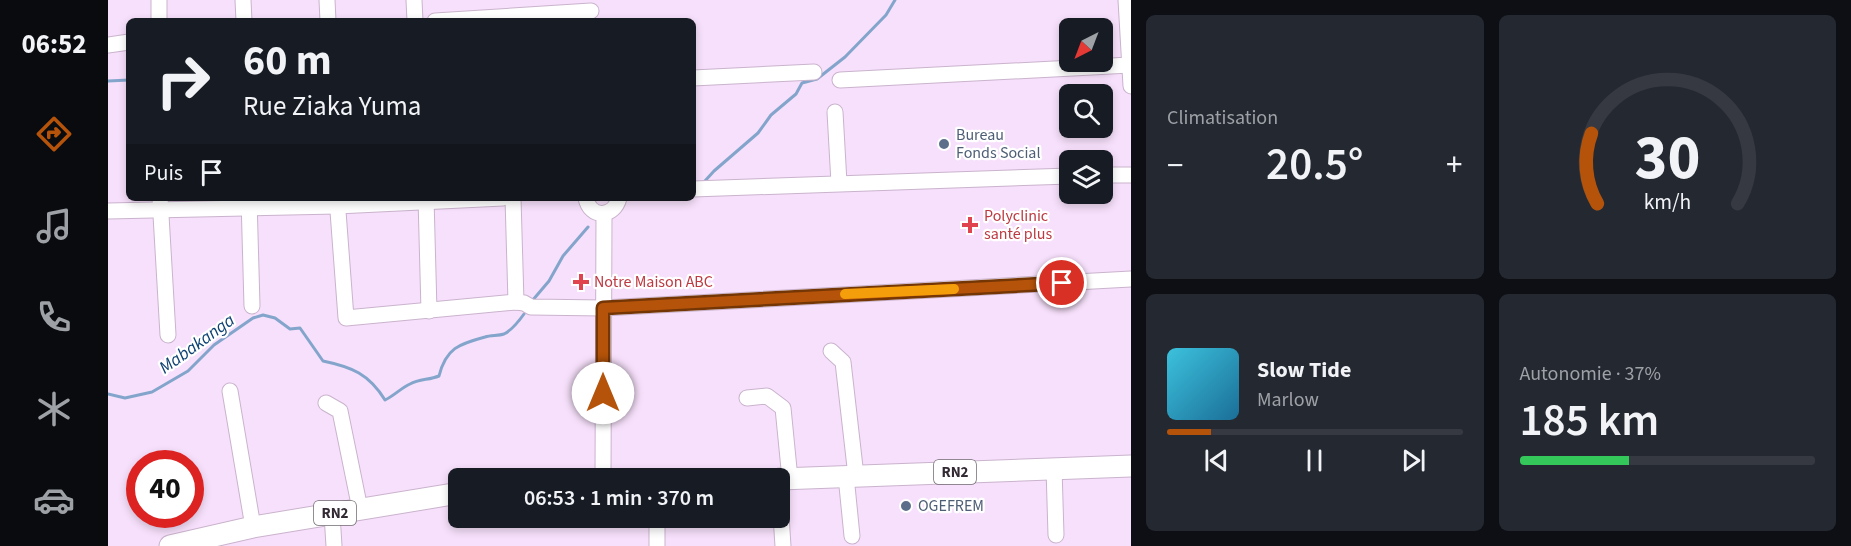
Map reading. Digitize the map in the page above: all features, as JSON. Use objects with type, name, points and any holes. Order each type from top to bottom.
[{"type":"highway","name":"RN2","points":[[790,479],[1131,466]]},
{"type":"highway","name":"RN2","points":[[171,546],[200,543],[253,527],[448,495]]},
{"type":"street","points":[[159,0],[159,18]]},
{"type":"street","points":[[243,0],[244,18]]},
{"type":"street","points":[[327,0],[328,18]]},
{"type":"street","points":[[414,0],[415,18]]},
{"type":"street","points":[[1126,0],[1131,86]]},
{"type":"street","points":[[458,18],[503,12],[591,11]]},
{"type":"street","points":[[108,45],[126,42]]},
{"type":"street","points":[[840,80],[1130,58]]},
{"type":"street","points":[[696,78],[814,72]]},
{"type":"street","points":[[835,112],[839,183]]},
{"type":"street","points":[[1113,176],[1131,175]]},
{"type":"street","points":[[696,189],[1059,176]]},
{"type":"street","points":[[108,211],[161,204],[382,201]]},
{"type":"street","points":[[427,201],[429,311]]},
{"type":"street","points":[[513,201],[524,304]]},
{"type":"street","points":[[588,201],[597,213],[604,214],[611,211],[618,201]]},
{"type":"street","points":[[337,202],[346,318],[524,304],[603,308],[1131,279]]},
{"type":"street","points":[[250,203],[252,306]]},
{"type":"street","points":[[161,204],[168,335]]},
{"type":"street","points":[[603,468],[604,214]]},
{"type":"street","points":[[831,351],[843,362],[851,476],[852,536]]},
{"type":"street","points":[[230,391],[253,527]]},
{"type":"street","points":[[747,398],[767,396],[783,408],[785,468]]},
{"type":"street","points":[[326,403],[340,411],[360,509]]},
{"type":"street","points":[[1054,468],[1056,535]]},
{"type":"street","points":[[332,514],[334,546]]},
{"type":"street","points":[[657,528],[657,546]]},
{"type":"street","points":[[782,528],[783,546]]},
{"type":"waterway","points":[[704,182],[758,133],[771,115],[796,94],[802,83],[817,79],[845,57],[886,15],[895,0]]},
{"type":"waterway","points":[[108,81],[126,80]]},
{"type":"waterway","points":[[532,301],[549,281],[563,256],[588,227]]},
{"type":"waterway","name":"Mabakanga","points":[[108,394],[125,398],[152,392],[188,371],[214,345],[253,318],[263,315],[275,318],[290,329],[300,328],[323,361],[359,373],[373,384],[385,400],[413,382],[439,376],[445,359],[455,349],[487,336],[504,334],[513,328],[524,314]]},
{"type":"slow traffic","points":[[845,294],[954,289]]},
{"type":"place","name":"Bureau Fonds Social","points":[[944,144]]},
{"type":"place","name":"Polyclinic santé plus","points":[[970,225]]},
{"type":"place","name":"Notre Maison ABC","points":[[581,282]]},
{"type":"place","name":"OGEFREM","points":[[906,506]]},
{"type":"route","points":[[603,393],[603,308],[1062,283]]}]
